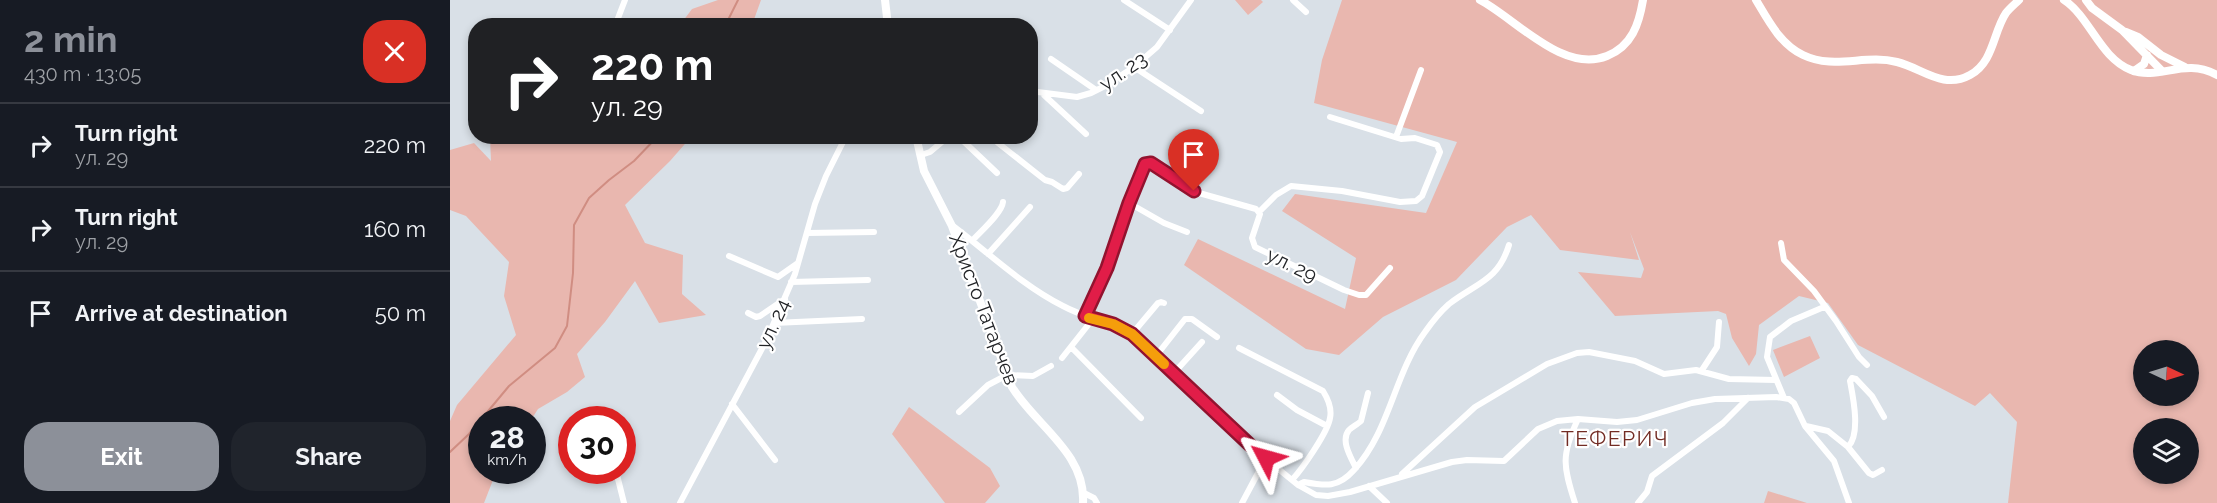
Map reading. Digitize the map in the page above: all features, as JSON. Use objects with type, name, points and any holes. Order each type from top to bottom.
[{"type":"main road","points":[[885,0],[887,18]]},
{"type":"main road","points":[[1480,0],[1557,51],[1569,57],[1591,60],[1610,55],[1628,43],[1636,28],[1643,0]]},
{"type":"main road","points":[[1756,0],[1773,28],[1787,44],[1817,61],[1829,63],[1885,60],[1900,62],[1946,81],[1972,75],[1979,68],[1990,52],[2005,14],[2019,0]]},
{"type":"main road","points":[[2064,0],[2077,12],[2114,57],[2128,69],[2150,73],[2185,67],[2198,68],[2217,75]]},
{"type":"main road","name":"Христо Татарчев","points":[[918,144],[930,184],[952,226],[1006,375],[1017,396],[1061,444],[1073,462],[1082,482],[1083,503]]},
{"type":"street","points":[[618,18],[625,0]]},
{"type":"street","points":[[1124,0],[1170,30]]},
{"type":"street","name":"ул. 23","points":[[1038,92],[1077,97],[1096,90],[1134,67],[1157,47],[1191,0]]},
{"type":"street","points":[[1293,0],[1306,12]]},
{"type":"street","points":[[2086,0],[2092,8],[2122,30],[2162,71]]},
{"type":"street","points":[[2122,30],[2138,37],[2161,55],[2185,67]]},
{"type":"street","points":[[2134,71],[2144,64],[2147,55]]},
{"type":"street","points":[[2161,55],[2162,71]]},
{"type":"street","points":[[1051,59],[1096,90]]},
{"type":"street","points":[[1134,67],[1201,111]]},
{"type":"street","points":[[1396,137],[1421,70]]},
{"type":"street","points":[[1041,93],[1086,134]]},
{"type":"street","points":[[1062,358],[1089,318],[1129,203],[1143,168],[1148,163],[1199,193],[1250,207],[1259,212],[1276,195],[1290,186],[1341,191],[1400,202],[1420,200],[1440,152],[1439,147],[1425,140],[1396,137],[1330,117]]},
{"type":"street","name":"ул. 24","points":[[680,503],[774,323],[791,282],[826,176],[842,144]]},
{"type":"street","points":[[921,155],[930,152],[940,144]]},
{"type":"street","points":[[966,144],[997,173]]},
{"type":"street","points":[[999,144],[1045,180],[1063,189],[1079,174]]},
{"type":"street","points":[[972,241],[1002,207],[1003,202]]},
{"type":"street","points":[[1129,203],[1164,223],[1187,232]]},
{"type":"street","points":[[988,254],[1030,207]]},
{"type":"street","name":"ул. 29","points":[[1259,212],[1251,240],[1255,247],[1344,290],[1366,295],[1390,268]]},
{"type":"street","points":[[952,226],[1045,296],[1089,318],[1113,324],[1132,334],[1243,439],[1292,480],[1316,495],[1328,496],[1369,486],[1459,460],[1504,461],[1538,429],[1567,419],[1604,422],[1637,420],[1692,403],[1715,399],[1784,398],[1794,403],[1805,426],[1834,461],[1848,501]]},
{"type":"street","points":[[807,233],[874,232]]},
{"type":"street","points":[[1781,243],[1784,260],[1815,291],[1858,357],[1867,365]]},
{"type":"street","points":[[1298,484],[1304,482],[1330,486],[1356,468],[1369,449],[1390,408],[1405,365],[1413,350],[1437,317],[1449,305],[1493,275],[1504,261],[1509,245]]},
{"type":"street","points":[[729,256],[778,278],[798,262]]},
{"type":"street","points":[[791,282],[868,280]]},
{"type":"street","points":[[748,313],[756,317],[760,316],[785,298]]},
{"type":"street","points":[[1132,334],[1158,303],[1164,303]]},
{"type":"street","points":[[1784,398],[1767,357],[1770,337],[1791,321],[1824,307]]},
{"type":"street","points":[[774,323],[862,319]]},
{"type":"street","points":[[1155,356],[1185,319],[1192,319],[1217,338]]},
{"type":"street","points":[[1702,370],[1717,347],[1719,322]]},
{"type":"street","points":[[1174,373],[1202,342]]},
{"type":"street","points":[[1071,347],[1141,418]]},
{"type":"street","points":[[1239,348],[1323,392],[1330,407],[1330,419],[1327,426],[1306,462],[1292,480]]},
{"type":"street","points":[[1399,477],[1475,407],[1562,357],[1589,352],[1635,361],[1664,374],[1702,370],[1729,380],[1776,380]]},
{"type":"street","points":[[959,412],[988,386],[1006,375],[1033,376],[1051,366]]},
{"type":"street","points":[[1848,447],[1854,435],[1854,399],[1851,378],[1856,379],[1872,396],[1884,417]]},
{"type":"street","points":[[1356,468],[1349,453],[1346,435],[1361,421],[1368,393]]},
{"type":"street","points":[[1277,395],[1297,410],[1327,426]]},
{"type":"street","points":[[1638,503],[1647,492],[1652,476],[1723,423],[1748,398]]},
{"type":"street","points":[[732,404],[775,460]]},
{"type":"street","points":[[1575,503],[1567,479],[1565,456],[1578,419]]},
{"type":"street","points":[[1805,426],[1828,431],[1848,447],[1869,473],[1873,475],[1882,470]]},
{"type":"street","points":[[1242,503],[1266,458]]},
{"type":"street","points":[[619,484],[624,503]]},
{"type":"street","points":[[1369,486],[1387,503]]},
{"type":"street","points":[[1084,493],[1094,498],[1097,503]]},
{"type":"shaded area","points":[[718,0],[761,0],[755,18],[685,18],[692,9]]},
{"type":"shaded area","points":[[1235,0],[1261,0],[1263,2],[1248,15]]},
{"type":"shaded area","points":[[1342,0],[2217,0],[2217,503],[2008,503],[2017,422],[1990,393],[1975,406],[1858,345],[1828,303],[1799,296],[1759,325],[1756,354],[1749,366],[1732,338],[1726,314],[1718,311],[1615,316],[1578,272],[1641,278],[1644,269],[1630,232],[1639,260],[1560,250],[1531,215],[1507,227],[1456,280],[1383,317],[1339,355],[1306,349],[1184,265],[1198,239],[1345,309],[1356,258],[1282,211],[1295,194],[1426,213],[1457,142],[1314,103],[1322,60]]},
{"type":"shaded area","points":[[475,144],[491,161],[490,144],[685,144],[625,205],[645,243],[683,255],[682,294],[706,315],[659,323],[635,281],[605,322],[577,354],[585,377],[567,392],[543,406],[468,406],[468,484],[491,484],[484,503],[450,503],[450,421],[457,405],[516,335],[504,296],[509,262],[466,216],[450,210],[450,150]]},
{"type":"shaded area","points":[[1810,336],[1820,358],[1784,377],[1773,350]]},
{"type":"shaded area","points":[[909,407],[990,468],[1000,486],[985,503],[945,503],[892,434]]},
{"type":"shaded area","points":[[1768,491],[1807,503],[1764,503]]},
{"type":"waterway","points":[[729,18],[738,0]]},
{"type":"waterway","points":[[450,452],[469,434],[509,386],[555,348],[567,326],[573,273],[574,225],[589,198],[634,161],[650,144]]},
{"type":"slow traffic","points":[[1089,318],[1113,324],[1132,334],[1164,364]]},
{"type":"district","name":"ТЕФЕРИЧ","points":[[1615,438]]},
{"type":"route","points":[[1194,191],[1151,163],[1145,164],[1107,268],[1085,316],[1092,320],[1113,324],[1132,334],[1266,458]]}]
